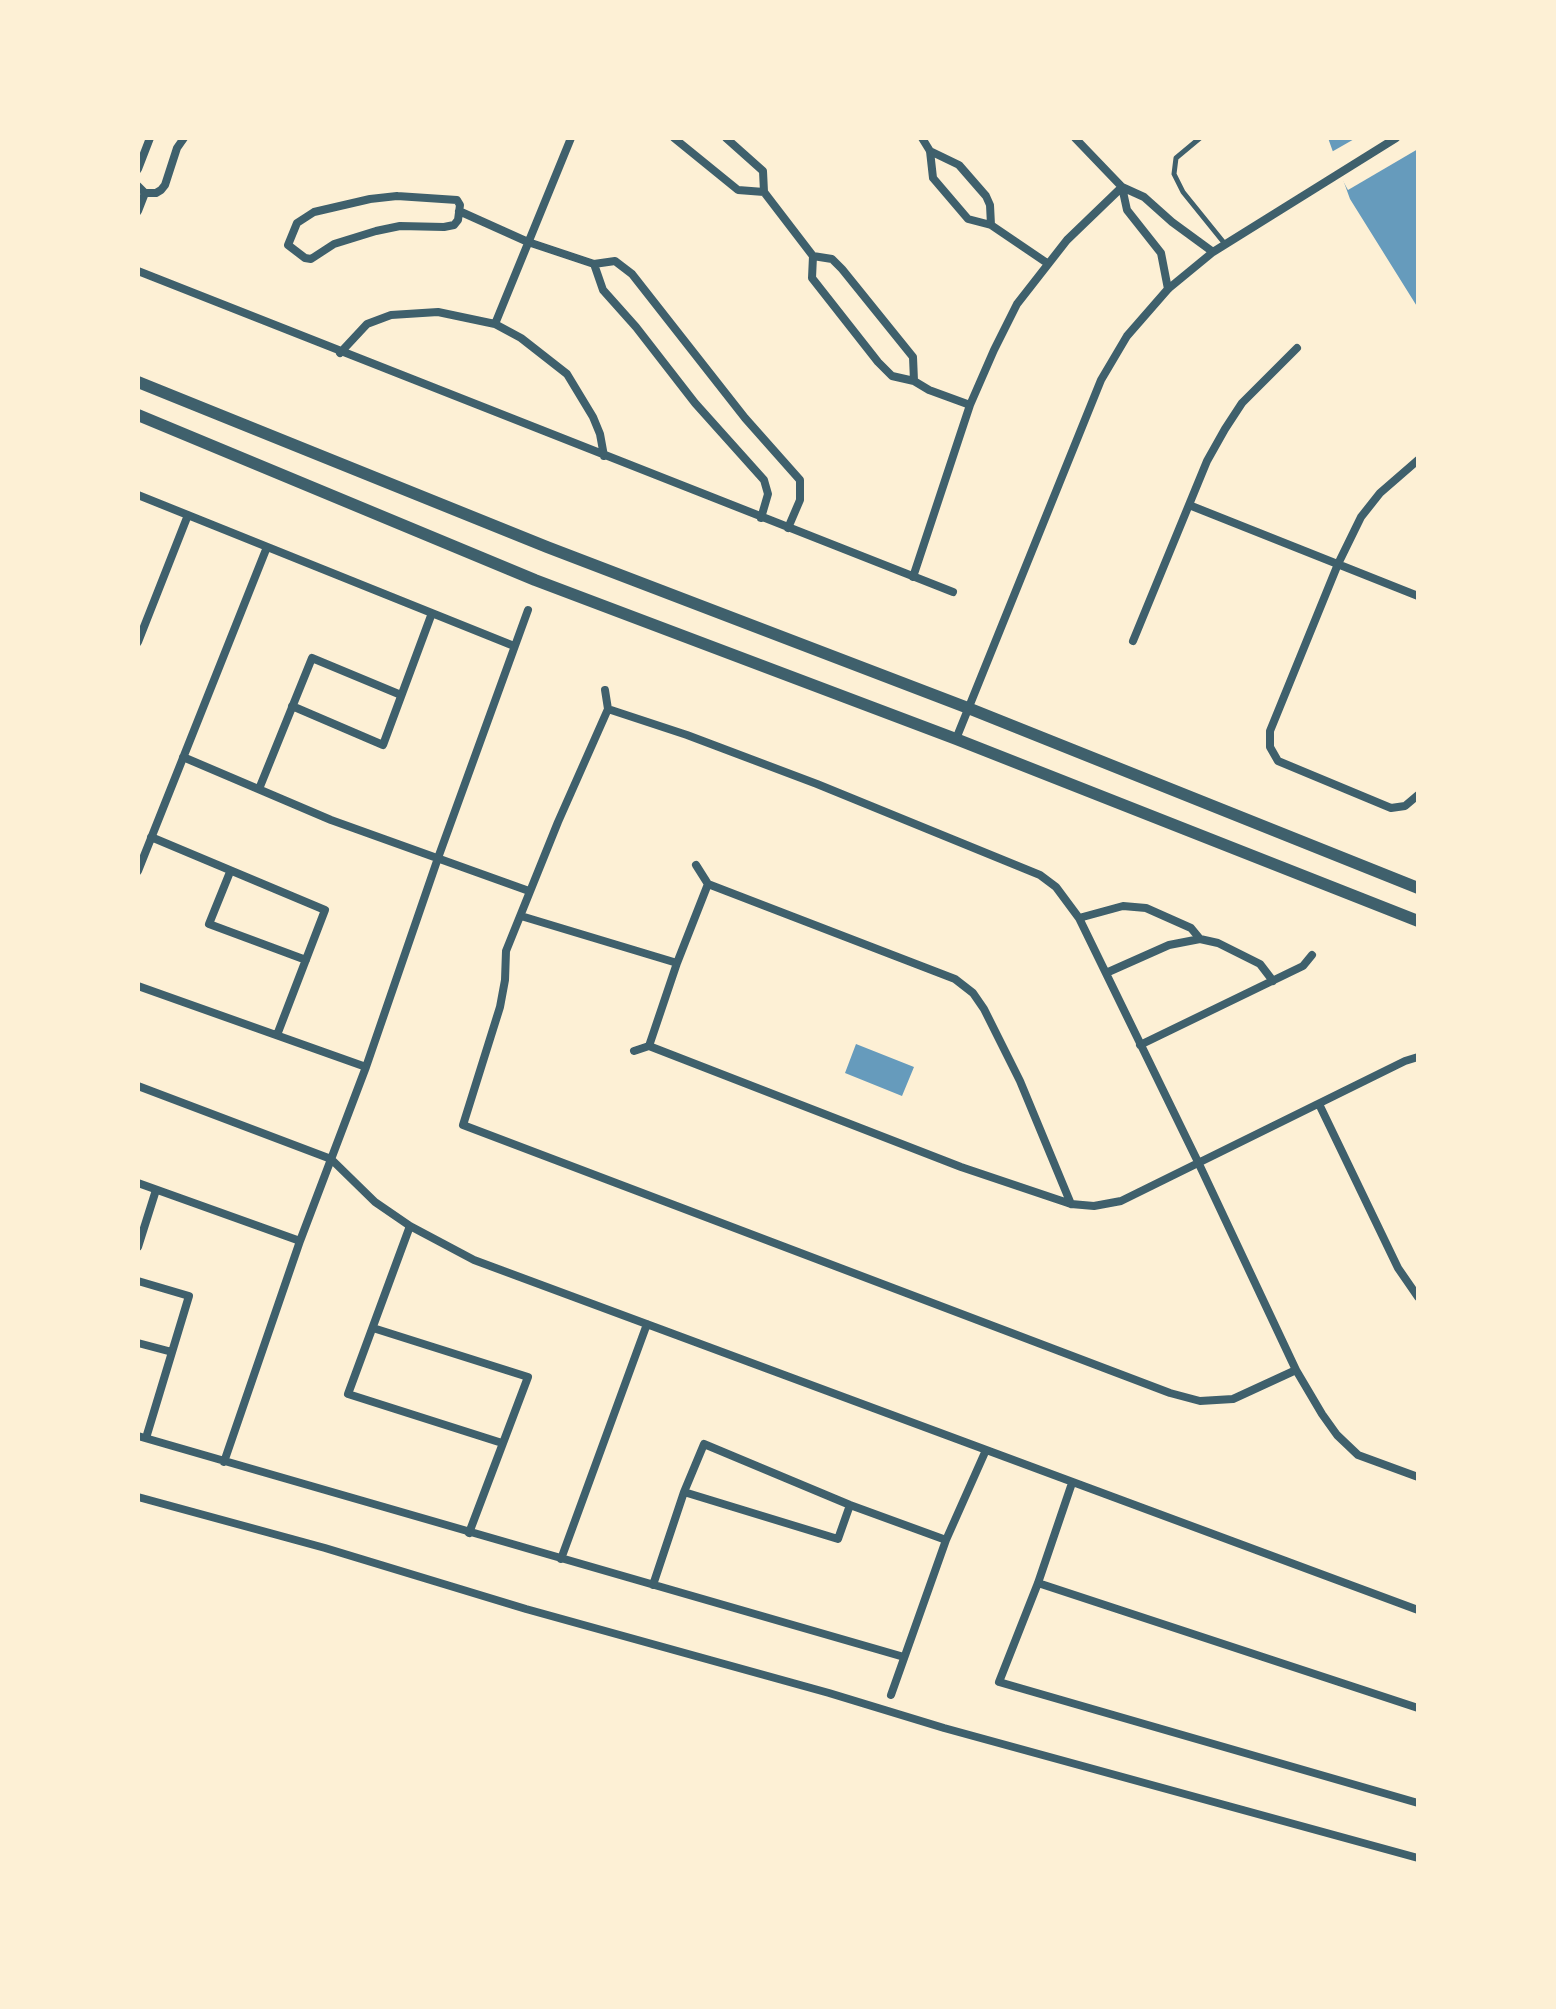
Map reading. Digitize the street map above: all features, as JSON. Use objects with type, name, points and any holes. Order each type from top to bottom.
[{"type":"street","points":[[138,169],[150,138]]},
{"type":"street","points":[[138,211],[142,189],[156,193],[165,185],[177,148],[184,138]]},
{"type":"street","points":[[495,324],[571,138]]},
{"type":"street","points":[[674,138],[738,190],[764,192]]},
{"type":"street","points":[[726,138],[763,171],[764,192],[813,256],[812,278],[869,351],[892,376],[914,381],[970,405]]},
{"type":"street","points":[[922,138],[930,151],[933,178],[953,204],[968,219],[991,225],[1047,263]]},
{"type":"street","points":[[1075,138],[1122,187],[1144,197],[1213,252]]},
{"type":"street","points":[[956,739],[1101,380],[1127,336],[1168,289],[1213,252],[1396,138]]},
{"type":"street","points":[[930,151],[959,165],[986,196],[990,205],[991,225]]},
{"type":"street","points":[[913,577],[970,405],[1017,304],[1067,240],[1122,187]]},
{"type":"street","points":[[1122,187],[1127,210],[1161,253],[1168,289]]},
{"type":"street","points":[[397,196],[451,198],[460,205],[459,211],[458,220],[450,226],[400,226],[376,231],[334,244],[311,259],[288,245],[293,229],[304,217],[370,199],[397,196]]},
{"type":"street","points":[[459,211],[528,242],[594,264],[615,261],[632,274],[745,418],[800,480],[800,500],[788,528]]},
{"type":"street","points":[[813,256],[832,259],[842,269],[913,357],[914,381]]},
{"type":"street","points":[[594,264],[603,290],[695,403],[764,480],[768,494],[761,518]]},
{"type":"street","points":[[138,271],[953,592]]},
{"type":"street","points":[[340,353],[367,324],[391,315],[438,312],[495,324],[521,338],[567,374],[593,417],[604,456]]},
{"type":"street","points":[[1133,641],[1207,461],[1242,403],[1297,348]]},
{"type":"street","points":[[138,382],[547,547],[968,708],[1418,888]]},
{"type":"street","points":[[138,415],[535,580],[956,739],[1418,921]]},
{"type":"street","points":[[1418,460],[1380,493],[1361,517],[1338,564],[1270,731],[1270,747],[1278,761],[1391,808],[1405,806],[1418,795]]},
{"type":"street","points":[[138,495],[514,646]]},
{"type":"street","points":[[1189,505],[1418,596]]},
{"type":"street","points":[[138,642],[188,515]]},
{"type":"street","points":[[138,871],[267,547]]},
{"type":"street","points":[[224,1462],[300,1241],[366,1067],[528,610]]},
{"type":"street","points":[[292,706],[383,745],[432,613]]},
{"type":"street","points":[[259,789],[312,658],[401,695]]},
{"type":"street","points":[[605,690],[608,709],[506,951],[500,1007],[463,1125],[1170,1393],[1200,1401],[1233,1399],[1296,1370]]},
{"type":"street","points":[[608,709],[817,784],[1040,875],[1056,887],[1079,918],[1296,1370],[1337,1435],[1358,1455],[1418,1477]]},
{"type":"street","points":[[183,757],[331,820],[529,891]]},
{"type":"street","points":[[151,837],[325,910],[277,1035]]},
{"type":"street","points":[[696,865],[708,884],[955,979],[973,993],[1020,1081],[1071,1204]]},
{"type":"street","points":[[230,872],[209,924],[306,960]]},
{"type":"street","points":[[649,1046],[708,884]]},
{"type":"street","points":[[1079,918],[1123,906],[1146,908],[1191,928],[1200,939]]},
{"type":"street","points":[[521,916],[677,963]]},
{"type":"street","points":[[1106,973],[1169,945],[1200,939],[1218,943],[1260,964],[1273,981]]},
{"type":"street","points":[[1140,1045],[1303,966],[1312,955]]},
{"type":"street","points":[[138,986],[366,1067]]},
{"type":"street","points":[[634,1051],[649,1046],[961,1167],[1071,1204],[1094,1206],[1121,1201],[1418,1057]]},
{"type":"street","points":[[138,1086],[331,1159],[375,1202],[446,1248],[474,1260],[1418,1610]]},
{"type":"street","points":[[1319,1104],[1398,1268],[1418,1297]]},
{"type":"street","points":[[138,1183],[300,1241]]},
{"type":"street","points":[[138,1247],[156,1190]]},
{"type":"street","points":[[410,1226],[348,1394],[502,1443]]},
{"type":"street","points":[[138,1281],[189,1296],[142,1437],[904,1657]]},
{"type":"street","points":[[561,1559],[647,1324]]},
{"type":"street","points":[[373,1328],[528,1377],[469,1533]]},
{"type":"street","points":[[138,1343],[172,1352]]},
{"type":"street","points":[[653,1585],[684,1492],[704,1444],[850,1505],[946,1540]]},
{"type":"street","points":[[891,1695],[946,1540],[986,1450]]},
{"type":"street","points":[[1072,1483],[1038,1583],[999,1682],[1418,1803]]},
{"type":"street","points":[[684,1492],[838,1539],[850,1505]]},
{"type":"street","points":[[138,1497],[325,1548],[944,1728],[1418,1858]]},
{"type":"street","points":[[1038,1583],[1418,1708]]},
{"type":"lane","points":[[1200,138],[1176,158],[1174,174],[1183,192],[1225,245]]},
{"type":"water","points":[[1328,138],[1418,138],[1418,308],[1350,199]]},
{"type":"water","points":[[856,1044],[914,1067],[902,1096],[845,1073]]},
{"type":"pier","points":[[1356,138],[1418,138],[1418,149],[1348,190],[1328,154]]}]
